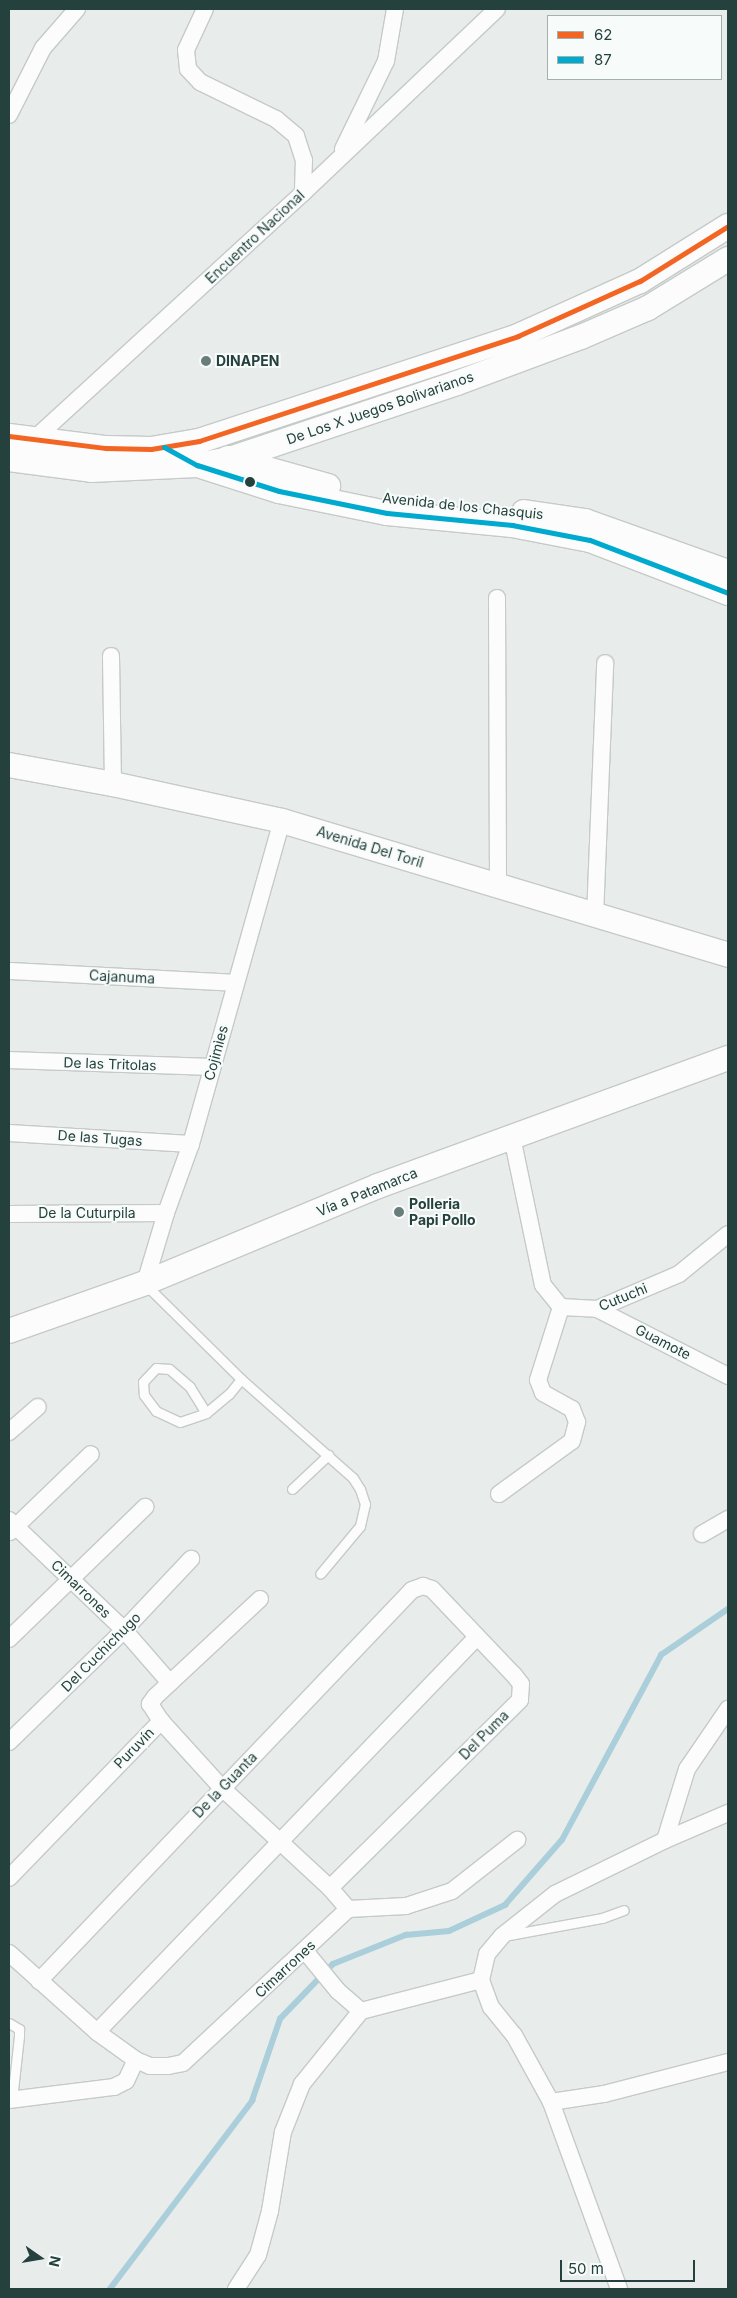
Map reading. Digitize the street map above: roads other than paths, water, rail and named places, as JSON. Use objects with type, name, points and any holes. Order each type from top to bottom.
[{"type":"street","points":[[9,115],[43,48],[76,9]]},
{"type":"street","points":[[206,9],[186,50],[188,69],[200,82],[276,119],[296,136],[304,160],[302,193]]},
{"type":"street","points":[[338,160],[386,61],[395,9]]},
{"type":"street","name":"Encuentro Nacional","points":[[9,459],[35,438],[338,160],[496,9]]},
{"type":"street","name":"De Los X Juegos Bolivarianos","points":[[9,436],[106,448],[164,447],[199,441],[518,336],[640,282],[728,226]]},
{"type":"street","name":"De Los X Juegos Bolivarianos","points":[[9,459],[91,470],[197,465],[230,459],[457,383],[581,336],[648,308],[728,259]]},
{"type":"street","points":[[300,434],[292,445],[290,456],[294,469],[312,482]]},
{"type":"street","name":"Avenida de los Chasquis","points":[[199,441],[230,459],[312,482],[391,500],[507,509],[586,521],[728,572]]},
{"type":"street","name":"Avenida de los Chasquis","points":[[164,447],[197,465],[279,491],[387,513],[512,525],[590,540],[728,593]]},
{"type":"street","points":[[497,598],[498,887]]},
{"type":"street","points":[[111,656],[114,784]]},
{"type":"street","points":[[595,917],[605,663]]},
{"type":"street","name":"Avenida Del Toril","points":[[9,765],[114,784],[282,821],[727,956]]},
{"type":"street","name":"Cojimìes","points":[[145,1283],[166,1213],[191,1144],[282,821]]},
{"type":"street","name":"Cajanuma","points":[[9,971],[235,983]]},
{"type":"street","name":"Vía a Patamarca","points":[[9,1330],[145,1283],[378,1186],[724,1057]]},
{"type":"street","name":"De las Tritolas","points":[[9,1060],[212,1067]]},
{"type":"street","name":"De las Tugas","points":[[9,1133],[191,1144]]},
{"type":"street","points":[[499,1494],[572,1441],[577,1422],[572,1409],[543,1393],[538,1380],[561,1307],[543,1285],[512,1137]]},
{"type":"street","name":"De la Cuturpila","points":[[9,1214],[166,1213]]},
{"type":"street","name":"Cutuchi","points":[[561,1307],[598,1309],[679,1274],[727,1239]]},
{"type":"street","name":"Guamote","points":[[598,1309],[728,1376]]},
{"type":"street","points":[[9,1432],[38,1407]]},
{"type":"street","points":[[11,1526],[91,1454]]},
{"type":"street","points":[[9,1639],[145,1507]]},
{"type":"street","points":[[702,1534],[728,1519]]},
{"type":"street","name":"Cimarrones","points":[[11,1526],[124,1630],[170,1683]]},
{"type":"street","name":"Del Cuchichugo","points":[[9,1742],[124,1630],[191,1558]]},
{"type":"street","name":"Del Puma","points":[[330,1888],[520,1700],[521,1684],[432,1589],[423,1586],[412,1590]]},
{"type":"street","name":"De la Guanta","points":[[39,1981],[412,1590]]},
{"type":"street","name":"Puruvín","points":[[9,1878],[161,1721],[150,1704],[260,1599]]},
{"type":"street","points":[[97,2032],[476,1638]]},
{"type":"street","points":[[665,1840],[688,1769],[728,1709]]},
{"type":"street","points":[[161,1721],[222,1788],[330,1888],[348,1909],[406,1906],[452,1892],[517,1840]]},
{"type":"street","points":[[619,2289],[551,2102],[514,2035],[488,2002],[481,1980],[487,1954],[502,1936],[555,1894],[665,1840],[728,1813]]},
{"type":"street","name":"Cimarrones","points":[[9,1952],[97,2032],[136,2060],[150,2066],[182,2063],[305,1951],[348,1909]]},
{"type":"street","points":[[305,1951],[345,1998],[361,2011]]},
{"type":"street","points":[[236,2289],[258,2255],[270,2211],[283,2132],[302,2084],[361,2011],[481,1980]]},
{"type":"street","points":[[10,2099],[114,2087],[126,2081],[136,2060]]},
{"type":"street","points":[[551,2102],[604,2094],[728,2062]]},
{"type":"lane","points":[[145,1283],[241,1379],[353,1478],[365,1504],[360,1526],[320,1574]]},
{"type":"lane","points":[[206,1413],[190,1387],[169,1369],[156,1368],[143,1382],[144,1395],[156,1411],[172,1420],[180,1422],[206,1413],[229,1394],[241,1379]]},
{"type":"lane","points":[[292,1489],[328,1455]]},
{"type":"lane","points":[[502,1936],[602,1918],[624,1910]]},
{"type":"lane","points":[[9,2023],[19,2029],[12,2069],[10,2099]]},
{"type":"waterway","points":[[110,2289],[252,2101],[280,2019],[333,1964],[406,1935],[449,1931],[505,1905],[562,1840],[661,1655],[728,1609]]},
{"type":"place","name":"DINAPEN","points":[[206,361]]},
{"type":"place","name":"Polleria Papi Pollo","points":[[399,1212]]}]
